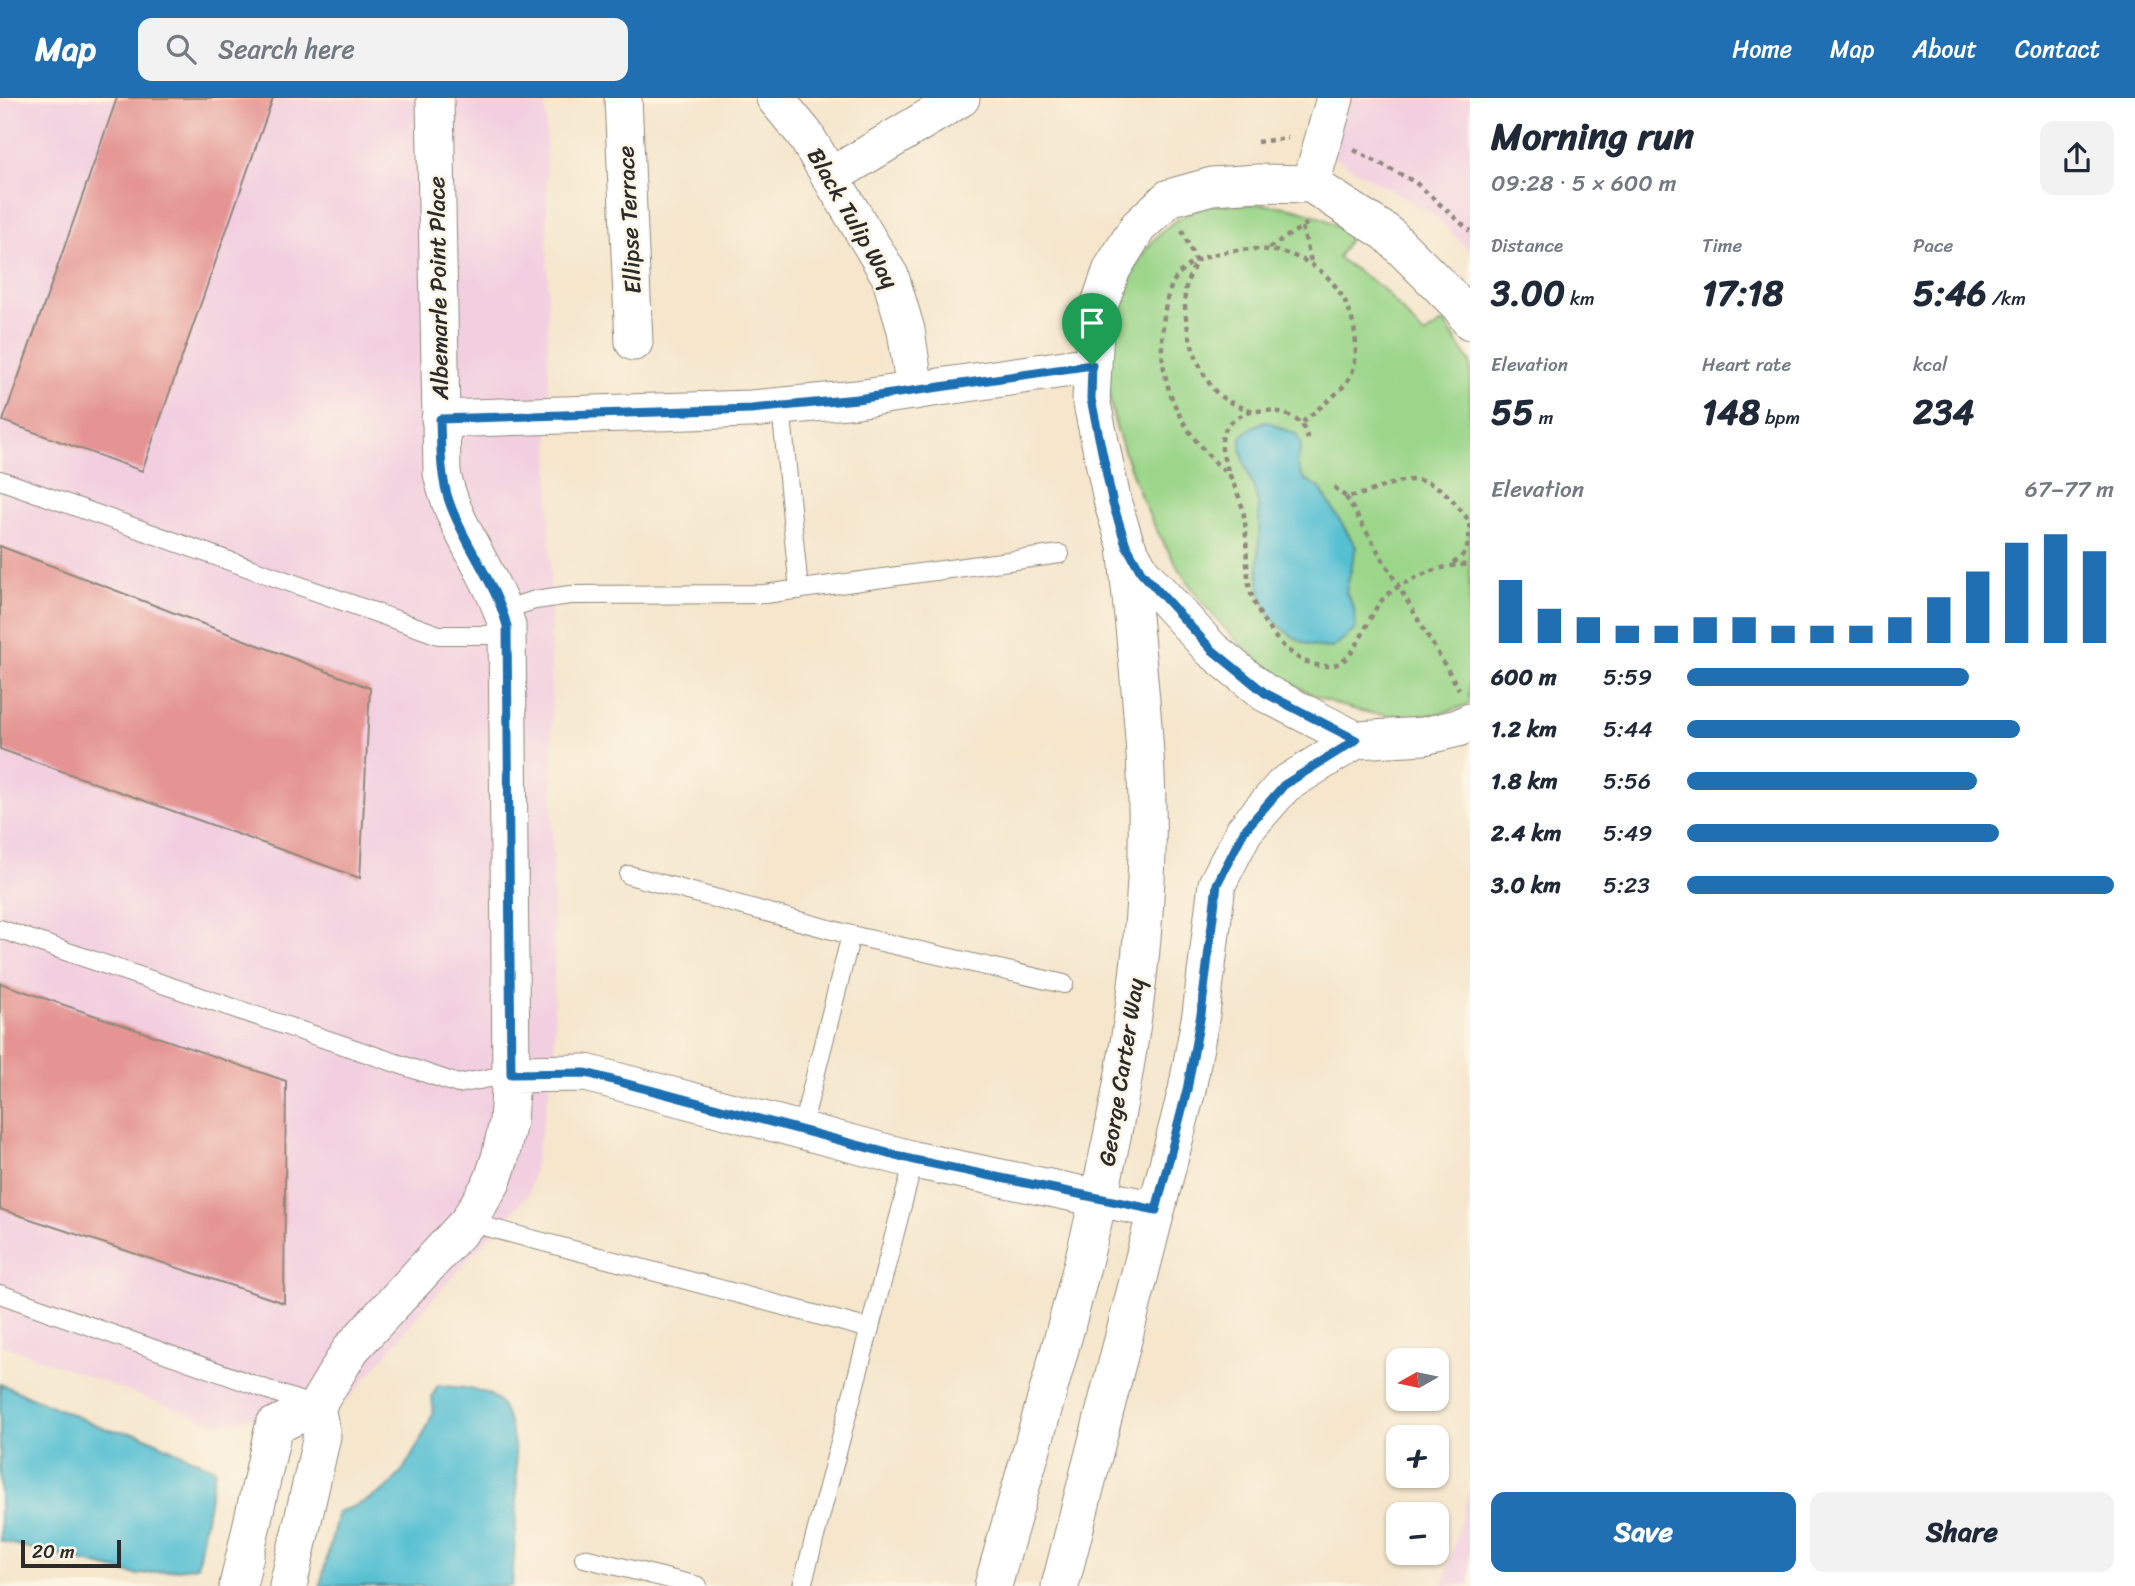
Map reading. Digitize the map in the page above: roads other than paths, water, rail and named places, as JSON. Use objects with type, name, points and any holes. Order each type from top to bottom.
[{"type":"street","name":"Albemarle Point Place","points":[[316,1407],[351,1349],[468,1222],[492,1182],[508,1122],[511,1074],[505,622],[449,501],[442,473],[435,98]]},
{"type":"street","name":"Ellipse Terrace","points":[[623,98],[634,342]]},
{"type":"street","name":"Black Tulip Way","points":[[775,98],[794,117],[890,276],[906,330],[915,391]]},
{"type":"street","points":[[830,177],[961,98]]},
{"type":"street","points":[[1335,98],[1311,184],[1387,233],[1460,306],[1470,321]]},
{"type":"street","name":"George Carter Way","points":[[1311,184],[1212,186],[1169,198],[1138,227],[1112,270],[1096,315],[1091,399],[1113,504],[1126,545],[1141,572],[1211,649],[1265,693],[1356,740]]},
{"type":"street","points":[[440,419],[781,406],[915,391],[1092,365]]},
{"type":"street","name":"George Carter Way","points":[[993,1586],[1100,1197],[1132,1025],[1146,881],[1148,792],[1126,545]]},
{"type":"street","points":[[1060,1586],[1192,1065],[1217,884],[1244,831],[1284,785],[1356,740],[1424,736],[1458,728],[1466,709]]},
{"type":"street","points":[[511,1074],[586,1073],[914,1160],[1156,1210]]},
{"type":"street","points":[[238,1586],[274,1426],[316,1407],[322,1436],[288,1586]]},
{"type":"lane","points":[[781,406],[799,590]]},
{"type":"lane","points":[[0,480],[439,635],[505,622],[535,600],[570,596],[755,594],[1060,554]]},
{"type":"lane","points":[[629,875],[851,935],[1064,984]]},
{"type":"lane","points":[[0,929],[458,1084],[511,1074]]},
{"type":"lane","points":[[801,1131],[851,935]]},
{"type":"lane","points":[[802,1586],[914,1160]]},
{"type":"lane","points":[[468,1222],[870,1329]]},
{"type":"lane","points":[[0,1294],[316,1407]]},
{"type":"lane","points":[[584,1558],[698,1586]]},
{"type":"water","points":[[1266,421],[1297,435],[1301,446],[1297,465],[1303,478],[1320,488],[1356,547],[1346,592],[1354,608],[1356,629],[1332,648],[1306,644],[1295,638],[1272,617],[1264,603],[1258,572],[1258,504],[1244,463],[1241,437],[1252,427]]},
{"type":"water","points":[[0,1384],[106,1429],[139,1434],[215,1469],[197,1566],[137,1575],[0,1541]]},
{"type":"water","points":[[438,1385],[471,1389],[490,1395],[503,1408],[511,1428],[517,1484],[512,1586],[320,1586],[338,1512],[369,1500],[398,1476],[414,1452],[429,1421],[433,1407],[432,1396]]}]
